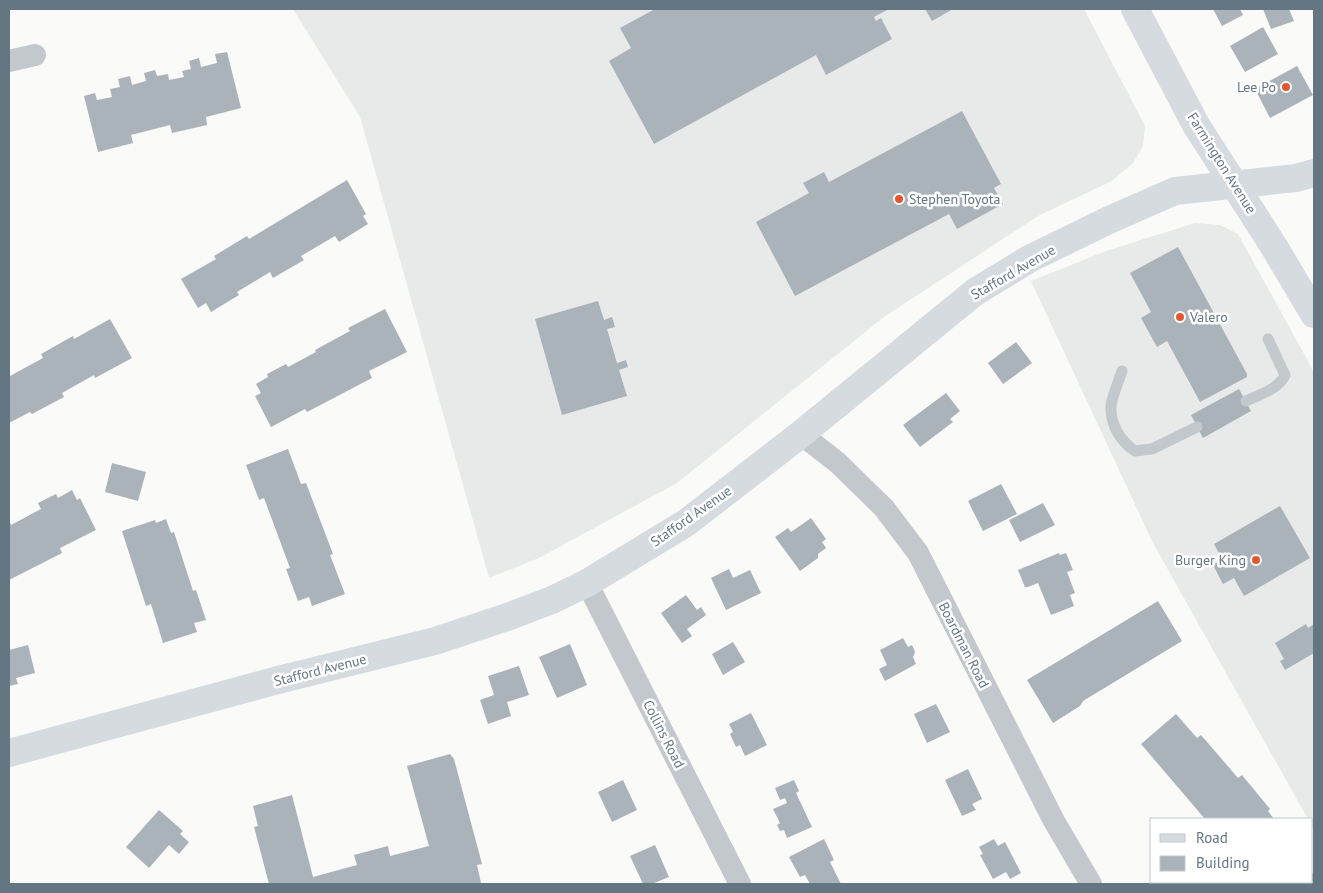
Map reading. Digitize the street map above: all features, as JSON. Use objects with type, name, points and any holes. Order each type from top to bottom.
[{"type":"main road","name":"Farmington Avenue","points":[[1135,9],[1196,126],[1273,245],[1314,314]]},
{"type":"main road","name":"Stafford Avenue","points":[[9,753],[274,681],[436,641],[552,600],[587,584],[686,523],[801,434],[976,292],[1031,258],[1109,220],[1175,191],[1296,178],[1314,173]]},
{"type":"street","points":[[9,61],[35,55]]},
{"type":"street","name":"Boardman Road","points":[[801,434],[838,463],[884,508],[918,553],[1054,821],[1091,884]]},
{"type":"street","name":"Collins Road","points":[[587,584],[740,884]]},
{"type":"lane","points":[[1246,401],[1283,380],[1284,375],[1268,339]]},
{"type":"lane","points":[[1122,371],[1111,405],[1113,423],[1127,446],[1135,451],[1152,449],[1197,427]]},
{"type":"shaded area","points":[[293,9],[1084,9],[1145,126],[1143,146],[1133,163],[1112,181],[1038,216],[884,317],[677,483],[539,558],[489,578],[360,117]]},
{"type":"shaded area","points":[[1195,223],[1220,225],[1238,234],[1314,372],[1314,831],[1313,818],[1307,818],[1153,543],[1031,281],[1106,251]]},
{"type":"building","points":[[655,9],[889,9],[874,17],[876,21],[881,18],[892,39],[826,75],[816,55],[654,144],[609,61],[631,48],[620,28]]},
{"type":"building","points":[[925,9],[953,9],[932,21]]},
{"type":"building","points":[[1213,9],[1240,9],[1243,15],[1222,26]]},
{"type":"building","points":[[1263,9],[1289,9],[1294,21],[1271,29]]},
{"type":"building","points":[[1263,27],[1278,54],[1245,72],[1230,46]]},
{"type":"building","points":[[227,52],[241,108],[206,117],[207,125],[172,133],[170,125],[131,135],[133,143],[98,152],[84,96],[95,93],[97,100],[112,97],[110,89],[120,87],[118,79],[130,76],[132,85],[146,81],[144,73],[155,70],[157,76],[168,74],[169,80],[184,77],[182,71],[191,69],[189,61],[199,58],[201,67],[217,63],[215,54]]},
{"type":"building","points":[[1297,66],[1313,95],[1270,118],[1255,89]]},
{"type":"building","name":"Stephen Toyota","points":[[962,111],[1001,184],[994,188],[1003,204],[957,229],[949,214],[795,296],[756,222],[809,193],[803,183],[824,172],[829,182]]},
{"type":"building","points":[[347,180],[366,214],[363,216],[368,224],[339,242],[335,236],[301,256],[304,260],[273,278],[270,272],[237,292],[239,295],[211,312],[206,303],[198,308],[181,279],[216,259],[214,256],[247,236],[249,239]]},
{"type":"building","points":[[1178,247],[1247,374],[1247,377],[1200,402],[1167,341],[1157,347],[1141,318],[1151,312],[1130,273]]},
{"type":"building","points":[[598,301],[604,320],[612,317],[615,327],[607,329],[617,363],[626,360],[628,367],[619,370],[627,396],[562,415],[535,319]]},
{"type":"building","points":[[385,309],[407,352],[369,371],[372,378],[307,412],[305,409],[271,427],[255,396],[261,393],[256,384],[268,377],[267,374],[286,364],[288,367],[316,352],[315,350],[350,331],[348,328]]},
{"type":"building","points":[[110,319],[132,358],[95,378],[94,375],[62,393],[64,397],[32,414],[30,412],[9,423],[9,373],[10,376],[43,358],[41,354],[73,336],[74,339]]},
{"type":"building","points":[[1016,342],[1032,363],[1003,384],[988,363]]},
{"type":"building","points":[[1239,389],[1251,411],[1203,438],[1191,415]]},
{"type":"building","points":[[946,393],[960,411],[950,419],[953,422],[920,447],[903,425]]},
{"type":"building","points":[[288,449],[301,484],[306,483],[333,554],[330,555],[345,594],[312,606],[309,597],[298,601],[286,569],[290,568],[264,498],[259,500],[246,465]]},
{"type":"building","points":[[112,463],[146,472],[138,501],[105,492]]},
{"type":"building","points":[[1001,484],[1017,514],[983,531],[968,501]]},
{"type":"building","points":[[72,490],[77,500],[80,498],[96,530],[60,548],[62,553],[9,580],[9,520],[11,525],[41,509],[38,503],[56,494],[58,498]]},
{"type":"building","points":[[1043,503],[1055,525],[1020,542],[1009,520]]},
{"type":"building","points":[[1280,506],[1310,558],[1244,596],[1234,578],[1223,584],[1213,565],[1222,559],[1214,544]]},
{"type":"building","points":[[811,518],[826,539],[822,542],[826,548],[818,554],[818,558],[800,571],[775,537],[788,528],[791,532]]},
{"type":"building","points":[[166,519],[171,533],[174,532],[193,591],[196,590],[206,620],[194,623],[197,632],[163,643],[151,604],[146,606],[122,531],[155,520],[156,523]]},
{"type":"building","points":[[1059,553],[1060,555],[1066,553],[1073,570],[1067,572],[1075,593],[1070,595],[1074,606],[1051,615],[1038,583],[1025,587],[1018,570]]},
{"type":"building","points":[[729,569],[733,578],[750,570],[761,593],[726,610],[711,578]]},
{"type":"building","points":[[686,595],[697,610],[701,607],[706,615],[687,629],[692,636],[682,643],[661,613]]},
{"type":"building","points":[[1158,601],[1182,641],[1083,701],[1080,706],[1053,723],[1027,680]]},
{"type":"building","points":[[1306,624],[1308,628],[1314,624],[1314,653],[1285,670],[1280,661],[1284,659],[1275,643]]},
{"type":"building","points":[[903,638],[908,647],[912,645],[916,664],[885,681],[879,669],[887,665],[880,650]]},
{"type":"building","points":[[733,642],[745,662],[723,675],[712,654]]},
{"type":"building","points":[[570,644],[587,685],[557,698],[539,657]]},
{"type":"building","points":[[28,645],[35,673],[16,678],[18,684],[9,686],[9,650]]},
{"type":"building","points":[[519,666],[529,695],[507,702],[511,716],[488,724],[480,700],[494,695],[488,676]]},
{"type":"building","points":[[936,704],[950,732],[927,743],[914,714]]},
{"type":"building","points":[[751,713],[767,745],[745,756],[740,745],[736,747],[730,734],[733,732],[729,724]]},
{"type":"building","points":[[1176,714],[1197,738],[1201,735],[1238,778],[1242,775],[1270,809],[1268,811],[1273,818],[1204,818],[1141,744]]},
{"type":"building","points":[[450,754],[454,759],[482,864],[477,865],[481,883],[269,884],[254,827],[258,826],[253,806],[292,795],[313,877],[357,865],[354,855],[388,846],[390,856],[429,846],[407,766]]},
{"type":"building","points":[[968,769],[982,799],[972,804],[976,810],[962,816],[945,780]]},
{"type":"building","points":[[623,780],[637,810],[612,822],[598,792]]},
{"type":"building","points":[[794,780],[799,791],[796,793],[812,827],[787,838],[784,830],[780,831],[777,825],[780,823],[773,809],[787,803],[785,798],[780,800],[775,788]]},
{"type":"building","points":[[159,810],[183,831],[180,834],[189,842],[179,854],[169,845],[149,868],[126,847]]},
{"type":"building","points":[[824,839],[834,860],[830,862],[841,884],[810,884],[805,875],[800,877],[789,857]]},
{"type":"building","points":[[994,839],[998,846],[1005,842],[1021,873],[1010,879],[1006,872],[993,879],[980,855],[983,854],[979,847]]},
{"type":"building","points":[[655,845],[669,877],[652,884],[643,884],[630,856]]},
{"type":"building","points":[[1313,874],[1314,875],[1314,884],[1260,884],[1313,883]]},
{"type":"place","name":"Lee Po","points":[[1286,87]]},
{"type":"place","name":"Stephen Toyota","points":[[899,199]]},
{"type":"place","name":"Valero","points":[[1180,317]]},
{"type":"place","name":"Burger King","points":[[1256,560]]}]
